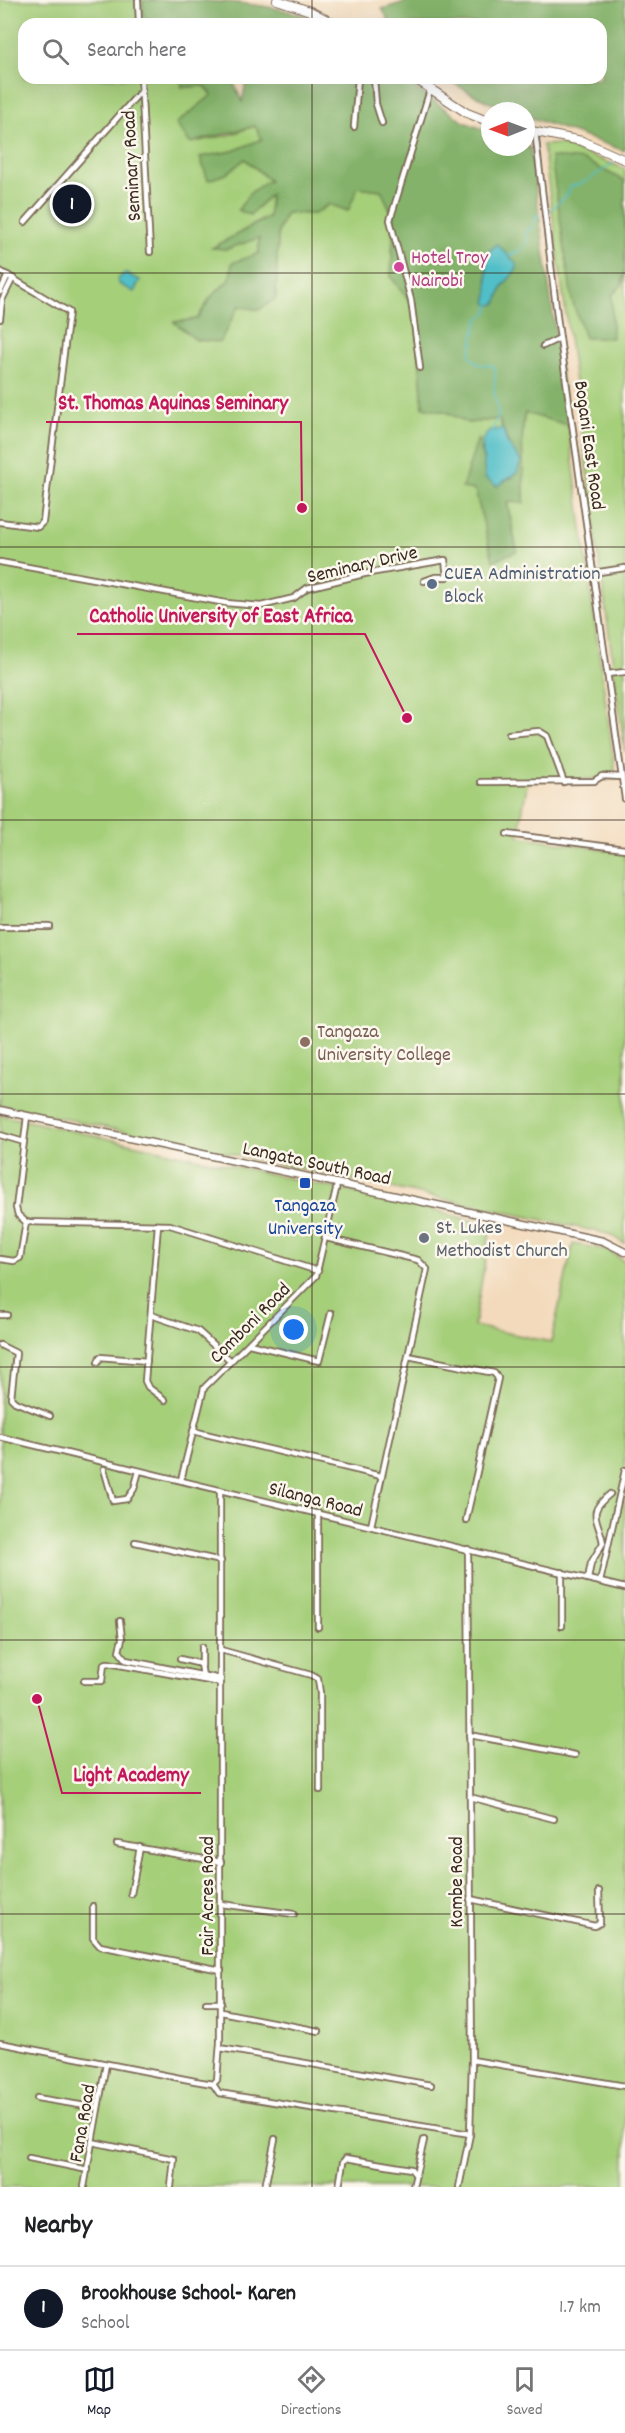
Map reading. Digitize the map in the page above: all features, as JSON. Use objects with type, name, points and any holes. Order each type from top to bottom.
[{"type":"highway","points":[[277,0],[323,18]]},
{"type":"highway","points":[[422,84],[466,113],[481,119]]},
{"type":"highway","points":[[535,131],[582,141],[625,160]]},
{"type":"street","points":[[138,0],[139,18]]},
{"type":"street","name":"Seminary Road","points":[[141,84],[150,252]]},
{"type":"street","points":[[354,127],[358,84]]},
{"type":"street","points":[[374,84],[376,104],[382,123]]},
{"type":"street","points":[[420,368],[411,300],[390,219],[430,90]]},
{"type":"street","points":[[25,222],[141,91]]},
{"type":"street","name":"Bogani East Road","points":[[535,131],[560,338],[625,799]]},
{"type":"street","points":[[0,271],[66,308],[69,317],[43,522],[38,527],[0,522]]},
{"type":"street","points":[[0,292],[10,276]]},
{"type":"street","points":[[0,319],[2,300],[10,276]]},
{"type":"street","points":[[543,346],[560,338]]},
{"type":"street","name":"Seminary Drive","points":[[0,562],[226,603],[261,606],[294,598],[307,588],[364,574],[446,560],[447,577],[435,577],[424,581]]},
{"type":"street","points":[[593,573],[625,568]]},
{"type":"street","points":[[607,674],[625,672]]},
{"type":"street","points":[[510,734],[539,731],[547,736],[564,782]]},
{"type":"street","points":[[481,782],[594,781],[602,776],[623,773]]},
{"type":"street","points":[[507,834],[625,849]]},
{"type":"street","points":[[0,927],[50,927]]},
{"type":"street","name":"Langata South Road","points":[[0,1110],[603,1241],[625,1252]]},
{"type":"street","points":[[27,1116],[16,1208],[18,1215],[26,1222],[171,1225],[318,1271]]},
{"type":"street","points":[[0,1135],[24,1142]]},
{"type":"street","name":"Comboni Road","points":[[181,1480],[203,1390],[311,1282],[318,1271],[337,1185]]},
{"type":"street","points":[[0,1259],[14,1261],[20,1258],[26,1222]]},
{"type":"street","points":[[158,1225],[146,1383],[165,1400]]},
{"type":"street","points":[[326,1238],[418,1260],[424,1264],[426,1277],[371,1526]]},
{"type":"street","points":[[249,1344],[319,1361],[331,1313]]},
{"type":"street","points":[[0,1315],[7,1315]]},
{"type":"street","points":[[151,1315],[198,1331],[231,1361]]},
{"type":"street","points":[[0,1345],[16,1353],[11,1398],[15,1402],[50,1416]]},
{"type":"street","points":[[408,1356],[497,1376],[466,1520]]},
{"type":"street","points":[[98,1362],[100,1357],[147,1361]]},
{"type":"street","points":[[193,1431],[381,1476]]},
{"type":"street","name":"Silanga Road","points":[[0,1437],[625,1588]]},
{"type":"street","points":[[104,1469],[113,1502],[127,1499],[134,1489],[140,1471]]},
{"type":"street","points":[[600,1582],[625,1470]]},
{"type":"street","name":"Fair Acres Road","points":[[213,2084],[219,2077],[221,2012],[220,1490]]},
{"type":"street","points":[[588,1579],[591,1563],[603,1543],[595,1512],[599,1502],[610,1494]]},
{"type":"street","points":[[318,1514],[318,1627]]},
{"type":"street","points":[[135,1542],[221,1561]]},
{"type":"street","name":"Kombe Road","points":[[459,2187],[470,2134],[472,2060],[468,1549]]},
{"type":"street","points":[[562,1572],[562,1626]]},
{"type":"street","points":[[120,1621],[122,1639],[119,1651],[126,1660],[221,1681]]},
{"type":"street","points":[[202,1647],[203,1676]]},
{"type":"street","points":[[221,1650],[311,1675],[318,1679],[320,1689],[320,1790]]},
{"type":"street","points":[[180,1659],[202,1666]]},
{"type":"street","points":[[84,1682],[102,1681],[104,1664],[108,1662],[221,1681]]},
{"type":"street","points":[[469,1735],[575,1755]]},
{"type":"street","points":[[470,1797],[554,1819]]},
{"type":"street","points":[[117,1844],[221,1862]]},
{"type":"street","points":[[131,1894],[140,1847]]},
{"type":"street","points":[[470,1899],[595,1926],[600,1923],[599,1891]]},
{"type":"street","points":[[221,1904],[294,1914]]},
{"type":"street","points":[[93,1906],[93,1938],[100,1946],[221,1970]]},
{"type":"street","points":[[206,2002],[221,2003]]},
{"type":"street","points":[[221,2012],[319,2031]]},
{"type":"street","points":[[0,2043],[213,2084],[219,2093],[470,2134]]},
{"type":"street","points":[[220,2048],[431,2085]]},
{"type":"street","points":[[472,2060],[625,2086]]},
{"type":"street","name":"Fana Road","points":[[84,2187],[106,2064]]},
{"type":"street","points":[[38,2098],[98,2108]]},
{"type":"street","points":[[265,2187],[275,2139]]},
{"type":"street","points":[[413,2187],[424,2140]]},
{"type":"street","points":[[92,2142],[174,2158],[171,2187]]},
{"type":"street","points":[[29,2158],[88,2170]]},
{"type":"street","points":[[339,2187],[346,2158],[411,2169],[415,2174]]},
{"type":"green space","points":[[0,0],[143,0],[146,18],[18,18],[18,84],[205,86],[212,95],[176,124],[190,143],[229,135],[255,126],[262,140],[233,151],[200,157],[226,174],[245,159],[269,180],[250,193],[270,194],[269,216],[213,248],[228,249],[259,237],[259,253],[211,297],[197,319],[175,322],[220,342],[239,305],[276,298],[278,232],[286,213],[314,214],[358,187],[382,190],[394,218],[391,277],[416,309],[423,407],[447,412],[468,423],[499,419],[511,450],[512,478],[493,483],[485,467],[478,440],[463,488],[475,490],[517,551],[507,502],[524,502],[522,446],[525,412],[568,425],[616,779],[528,779],[518,836],[625,853],[625,1244],[609,1234],[0,1105]]},
{"type":"green space","points":[[143,0],[189,0],[261,6],[310,18],[146,18]]},
{"type":"green space","points":[[413,0],[625,0],[625,151],[535,119],[535,102],[490,102],[455,84],[607,84],[607,18],[388,18],[382,9]]},
{"type":"green space","points":[[182,84],[234,84],[242,102],[246,84],[410,84],[464,122],[481,129],[481,156],[531,156],[568,425],[525,413],[522,446],[524,503],[507,502],[517,551],[493,561],[475,490],[462,488],[478,438],[485,467],[492,482],[512,478],[511,450],[499,419],[468,423],[447,412],[423,407],[416,309],[391,277],[394,218],[381,190],[358,187],[348,211],[329,204],[314,214],[286,213],[278,232],[276,298],[259,310],[239,306],[220,342],[196,340],[174,322],[197,319],[211,297],[230,279],[232,263],[259,253],[259,238],[227,249],[212,248],[269,217],[270,195],[250,215],[238,210],[250,193],[269,180],[245,159],[226,174],[208,180],[200,157],[233,151],[262,139],[255,126],[190,143],[176,124],[212,95],[205,86],[182,87]]},
{"type":"green space","points":[[560,144],[625,169],[625,752],[543,145]]},
{"type":"green space","points":[[551,157],[584,160],[625,181],[625,270],[622,285],[612,295],[612,338],[585,338],[572,300]]},
{"type":"green space","points":[[0,1115],[430,1209],[491,1226],[474,1326],[551,1342],[573,1244],[608,1250],[625,1262],[625,2187],[0,2187]]},
{"type":"water","points":[[497,244],[516,263],[517,269],[503,286],[496,304],[490,305],[486,302],[488,295],[486,254]]},
{"type":"water","points":[[125,273],[140,280],[134,292],[119,284],[118,279]]},
{"type":"water","points":[[503,429],[507,443],[521,461],[517,473],[497,486],[485,478],[482,440],[490,430]]},
{"type":"waterway","points":[[548,212],[568,194],[570,187],[587,181],[616,161]]},
{"type":"waterway","points":[[509,256],[521,250],[528,242],[526,233],[533,226],[536,216],[541,215]]},
{"type":"waterway","points":[[490,305],[488,312],[478,319],[470,355],[478,364],[494,366],[494,391],[498,414],[492,430]]},
{"type":"place","name":"Brookhouse School- Karen","points":[[72,204]]},
{"type":"place","name":"Hotel Troy Nairobi","points":[[399,267]]},
{"type":"place","name":"St. Thomas Aquinas Seminary","points":[[302,508]]},
{"type":"place","name":"CUEA Administration Block","points":[[432,584]]},
{"type":"place","name":"Catholic University of East Africa","points":[[407,718]]},
{"type":"place","name":"Tangaza University College","points":[[305,1042]]},
{"type":"place","name":"Tangaza University","points":[[305,1183]]},
{"type":"place","name":"St. Lukes Methodist Church","points":[[424,1238]]},
{"type":"place","name":"Light Academy","points":[[37,1699]]}]
